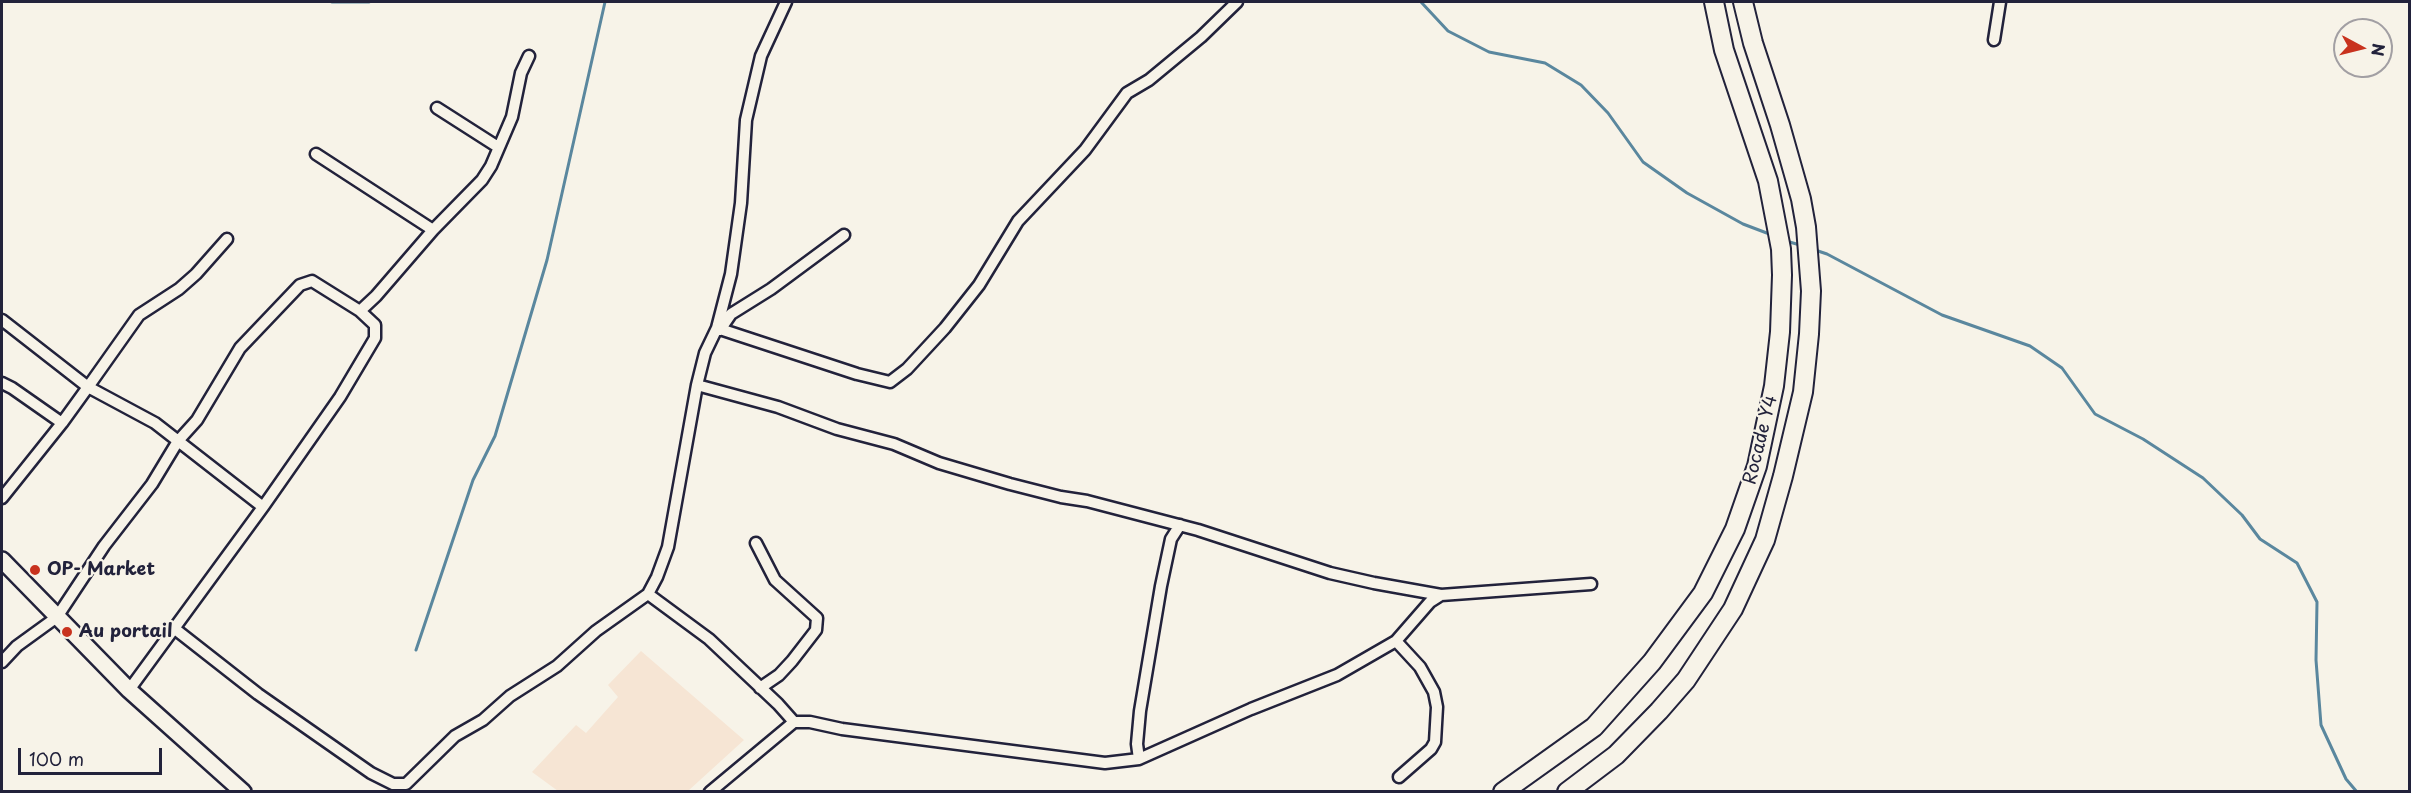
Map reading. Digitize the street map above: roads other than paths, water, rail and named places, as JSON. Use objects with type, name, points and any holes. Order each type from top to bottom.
[{"type":"highway","name":"Rocade Y4","points":[[1503,792],[1594,727],[1652,662],[1703,593],[1735,529],[1757,466],[1774,386],[1780,332],[1782,274],[1780,249],[1768,181],[1724,50],[1714,2]]},
{"type":"highway","name":"Rocade Y4","points":[[1567,792],[1616,755],[1659,711],[1686,680],[1733,609],[1765,540],[1803,392],[1809,334],[1810,291],[1806,227],[1801,199],[1753,43],[1743,2]]},
{"type":"main road","points":[[2,560],[129,690],[243,792]]},
{"type":"street","points":[[718,329],[731,274],[739,215],[746,120],[761,56],[786,2]]},
{"type":"street","points":[[718,329],[857,374],[890,382],[907,369],[945,328],[979,285],[1018,221],[1085,150],[1127,93],[1149,80],[1201,37],[1237,2]]},
{"type":"street","points":[[1994,40],[2000,2]]},
{"type":"street","points":[[360,311],[482,180],[491,166],[512,117],[521,73],[529,56]]},
{"type":"street","points":[[437,108],[498,147]]},
{"type":"street","points":[[316,153],[433,230]]},
{"type":"street","points":[[175,629],[258,694],[370,773],[399,785],[406,784],[455,736],[496,711],[510,696],[557,666],[596,630],[648,594],[657,578],[668,547],[697,385],[705,353],[718,329],[731,314],[771,289],[844,235]]},
{"type":"street","points":[[2,498],[62,423],[139,315],[179,289],[196,274],[227,238]]},
{"type":"street","points":[[2,662],[17,646],[57,617],[104,546],[152,484],[178,441],[197,420],[240,348],[300,285],[312,281],[360,311],[375,325],[375,338],[371,348],[263,507],[129,690]]},
{"type":"street","points":[[2,320],[88,387],[139,413],[263,507]]},
{"type":"street","points":[[2,383],[62,423]]},
{"type":"street","points":[[697,385],[795,412],[837,429],[894,444],[939,463],[1010,484],[1180,525],[1330,573],[1441,595],[1591,584]]},
{"type":"street","points":[[1138,759],[1140,711],[1161,586],[1171,539],[1180,525]]},
{"type":"street","points":[[756,543],[775,580],[817,618],[816,630],[792,661],[779,675],[760,688]]},
{"type":"street","points":[[648,594],[709,639],[794,722]]},
{"type":"street","points":[[711,792],[794,722],[810,722],[842,729],[1105,763],[1138,759],[1251,709],[1337,675],[1396,641],[1430,602],[1441,595]]},
{"type":"street","points":[[1396,641],[1420,667],[1434,692],[1437,707],[1435,742],[1431,749],[1399,777]]},
{"type":"waterway","points":[[332,2],[369,2]]},
{"type":"waterway","points":[[416,650],[473,480],[495,436],[547,260],[605,2]]},
{"type":"waterway","points":[[1421,2],[1448,31],[1489,52],[1545,63],[1581,85],[1608,113],[1643,162],[1687,193],[1743,224],[1772,235]]},
{"type":"waterway","points":[[1786,241],[1800,245]]},
{"type":"waterway","points":[[1815,250],[1827,254],[1942,315],[2030,346],[2062,368],[2095,414],[2143,439],[2203,478],[2242,515],[2260,539],[2297,563],[2317,602],[2316,660],[2321,725],[2346,779],[2357,792]]},
{"type":"place","name":"OP- Market","points":[[35,570]]},
{"type":"place","name":"Au portail","points":[[67,632]]}]
